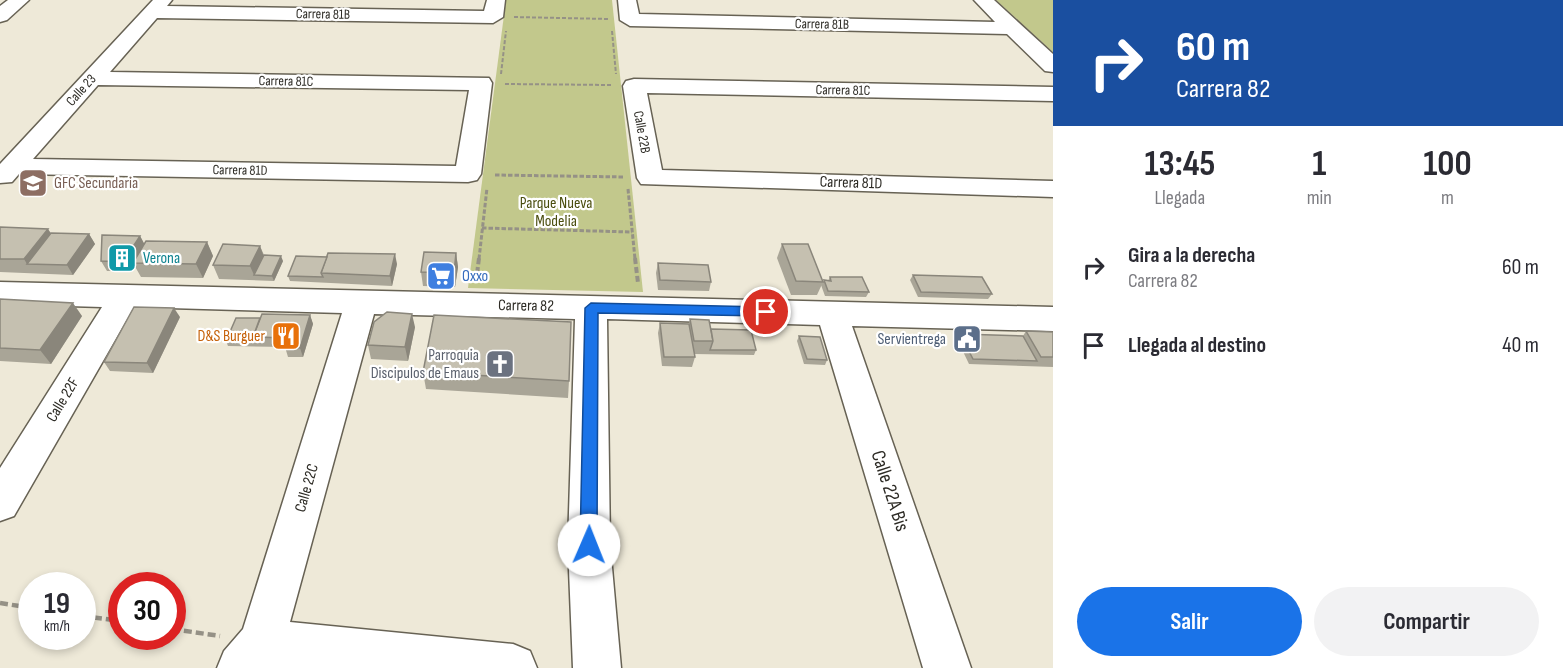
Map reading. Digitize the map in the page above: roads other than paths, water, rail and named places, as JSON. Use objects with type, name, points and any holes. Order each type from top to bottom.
[{"type":"street","points":[[0,16],[20,0]]},
{"type":"street","points":[[983,0],[1053,66]]},
{"type":"street","name":"Carrera 81B","points":[[158,6],[495,8]]},
{"type":"street","name":"Calle 23","points":[[6,173],[158,6]]},
{"type":"street","name":"Carrera 81B","points":[[629,10],[1013,28]]},
{"type":"street","name":"Carrera 81C","points":[[92,78],[481,84],[468,174]]},
{"type":"street","name":"Carrera 81C","points":[[634,86],[1053,94]]},
{"type":"street","name":"Calle 22B","points":[[634,86],[650,178]]},
{"type":"street","name":"Carrera 81D","points":[[6,173],[468,174]]},
{"type":"street","name":"Carrera 81D","points":[[650,178],[1053,189]]},
{"type":"street","name":"Carrera 82","points":[[0,293],[1053,319]]},
{"type":"street","name":"Calle 22F","points":[[0,503],[125,296]]},
{"type":"street","name":"Calle 22C","points":[[251,655],[361,302]]},
{"type":"street","points":[[591,308],[589,545],[597,668]]},
{"type":"street","name":"Calle 22A Bis","points":[[832,313],[947,668]]},
{"type":"street","points":[[251,655],[513,668]]},
{"type":"place","name":"GFC Secundaria","points":[[33,183]]},
{"type":"place","name":"Verona","points":[[122,258]]},
{"type":"place","name":"Oxxo","points":[[441,276]]},
{"type":"place","name":"D&S Burguer","points":[[286,336]]},
{"type":"place","name":"Servientrega","points":[[967,339]]},
{"type":"place","name":"Parroquia Discipulos de Emaus","points":[[500,364]]},
{"type":"park label","name":"Parque Nueva Modelia","points":[[556,212]]}]
